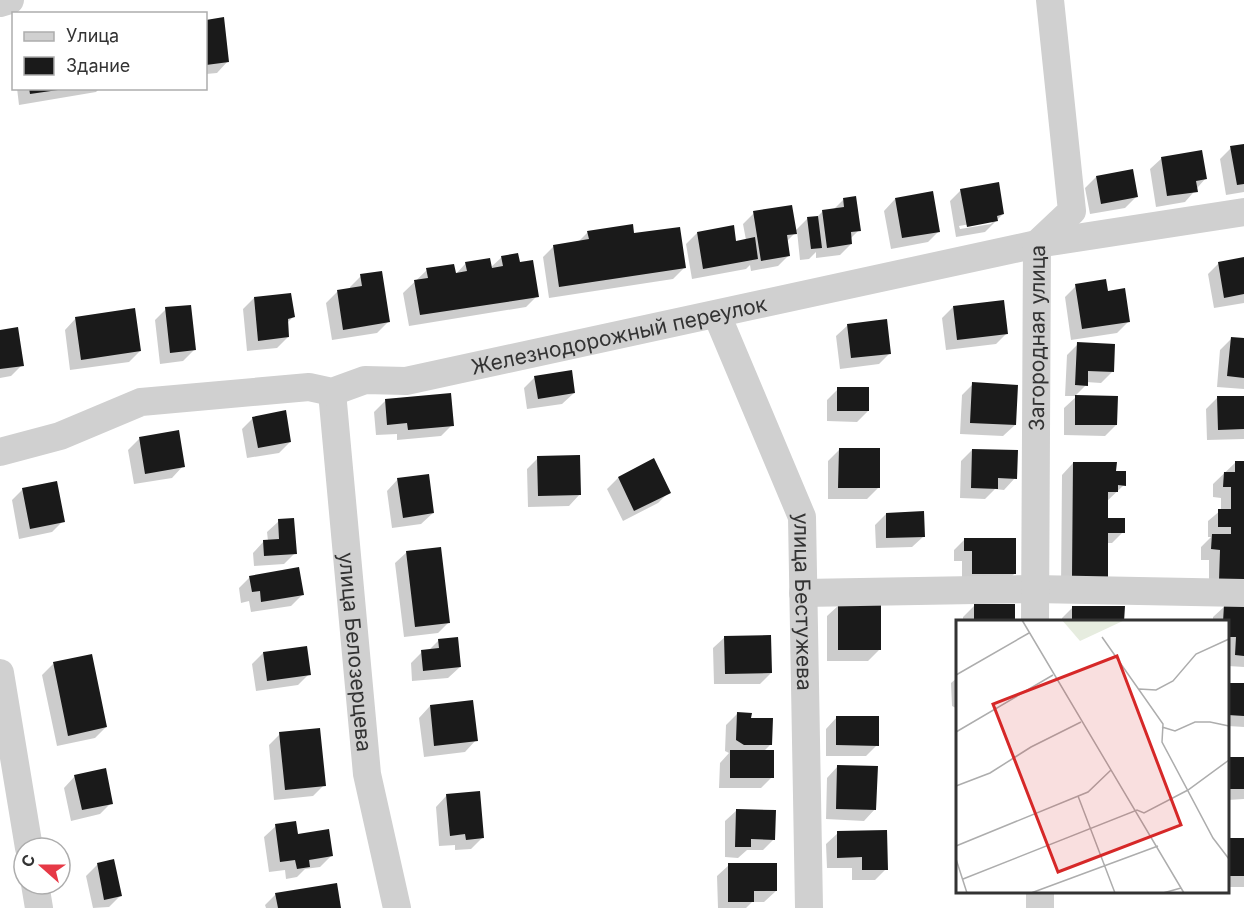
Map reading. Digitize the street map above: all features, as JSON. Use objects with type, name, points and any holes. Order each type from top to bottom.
[{"type":"street","points":[[0,3],[10,0]]},
{"type":"street","name":"Загородная улица","points":[[1035,620],[1037,244],[1072,211],[1050,0]]},
{"type":"street","name":"Железнодорожный переулок","points":[[0,452],[60,436],[141,402],[309,387],[332,392],[365,380],[406,381],[1037,244],[1244,212]]},
{"type":"street","name":"улица Бестужева","points":[[717,315],[802,517],[809,908]]},
{"type":"street","name":"улица Белозерцева","points":[[332,392],[367,774],[397,908]]},
{"type":"street","points":[[803,593],[1034,589],[1244,593]]},
{"type":"street","points":[[0,673],[27,836]]},
{"type":"building","points":[[224,17],[229,62],[207,65],[207,20]]},
{"type":"building","points":[[29,90],[58,90],[30,94]]},
{"type":"building","points":[[1244,144],[1244,184],[1237,185],[1230,146]]},
{"type":"building","points":[[1202,150],[1207,179],[1196,181],[1198,192],[1167,196],[1161,157]]},
{"type":"building","points":[[1133,169],[1138,197],[1101,204],[1096,176]]},
{"type":"building","points":[[999,182],[1004,214],[997,216],[998,221],[967,227],[960,189]]},
{"type":"building","points":[[933,191],[940,232],[902,238],[895,198]]},
{"type":"building","points":[[856,196],[861,231],[851,232],[852,244],[827,248],[822,210],[844,207],[843,198]]},
{"type":"building","points":[[792,205],[797,234],[787,235],[790,256],[761,261],[753,211]]},
{"type":"building","points":[[818,216],[822,248],[811,249],[807,217]]},
{"type":"building","points":[[633,224],[634,233],[680,227],[686,268],[559,287],[553,245],[589,239],[587,231]]},
{"type":"building","points":[[734,225],[736,241],[755,237],[758,259],[703,269],[697,232]]},
{"type":"building","points":[[518,253],[520,262],[533,260],[539,297],[420,315],[414,280],[428,278],[426,268],[454,264],[456,273],[467,271],[465,262],[490,258],[492,268],[503,266],[501,256]]},
{"type":"building","points":[[1244,257],[1244,294],[1224,298],[1218,262]]},
{"type":"building","points":[[382,271],[390,322],[343,330],[337,290],[362,286],[360,274]]},
{"type":"building","points":[[1106,279],[1108,291],[1125,288],[1130,322],[1082,329],[1075,284]]},
{"type":"building","points":[[291,293],[295,317],[288,319],[289,337],[258,341],[254,297]]},
{"type":"building","points":[[1004,300],[1008,334],[957,340],[953,306]]},
{"type":"building","points":[[191,305],[196,350],[170,353],[165,307]]},
{"type":"building","points":[[135,308],[141,351],[81,360],[75,317]]},
{"type":"building","points":[[887,319],[891,354],[851,358],[847,324]]},
{"type":"building","points":[[18,327],[24,366],[0,369],[0,330]]},
{"type":"building","points":[[1231,337],[1244,338],[1244,378],[1227,376]]},
{"type":"building","points":[[1077,342],[1115,344],[1114,372],[1088,371],[1088,386],[1075,385]]},
{"type":"building","points":[[572,370],[575,393],[538,399],[534,376]]},
{"type":"building","points":[[972,382],[1018,385],[1016,425],[970,423]]},
{"type":"building","points":[[837,387],[869,387],[869,411],[837,411]]},
{"type":"building","points":[[451,393],[454,426],[408,430],[407,423],[387,425],[385,399]]},
{"type":"building","points":[[1075,395],[1118,396],[1117,425],[1075,425]]},
{"type":"building","points":[[1217,396],[1244,396],[1244,429],[1218,430]]},
{"type":"building","points":[[286,410],[291,442],[258,448],[252,417]]},
{"type":"building","points":[[179,430],[185,467],[145,474],[139,437]]},
{"type":"building","points":[[839,448],[880,448],[880,488],[838,488]]},
{"type":"building","points":[[972,449],[1018,450],[1017,479],[998,478],[998,489],[971,488]]},
{"type":"building","points":[[580,455],[581,495],[538,496],[537,456]]},
{"type":"building","points":[[654,458],[671,493],[634,511],[618,477]]},
{"type":"building","points":[[1235,461],[1244,461],[1244,580],[1219,580],[1220,550],[1211,549],[1212,534],[1231,534],[1231,527],[1218,527],[1218,509],[1231,509],[1231,487],[1223,487],[1224,472],[1235,472]]},
{"type":"building","points":[[1073,462],[1117,462],[1116,471],[1126,471],[1126,486],[1118,485],[1118,492],[1108,492],[1108,518],[1125,518],[1125,533],[1108,533],[1108,577],[1072,577]]},
{"type":"building","points":[[429,474],[434,513],[403,518],[397,478]]},
{"type":"building","points":[[57,481],[65,522],[30,529],[22,488]]},
{"type":"building","points":[[924,511],[925,537],[886,538],[886,513]]},
{"type":"building","points":[[294,518],[297,554],[264,556],[263,540],[279,539],[278,519]]},
{"type":"building","points":[[964,538],[1016,538],[1016,574],[972,574],[972,551],[964,551]]},
{"type":"building","points":[[441,547],[450,623],[415,627],[406,551]]},
{"type":"building","points":[[299,567],[304,595],[261,602],[260,591],[252,592],[249,576]]},
{"type":"building","points":[[838,604],[881,604],[881,650],[838,650]]},
{"type":"building","points":[[974,604],[1015,604],[1015,620],[974,620]]},
{"type":"building","points":[[1224,605],[1244,606],[1244,656],[1235,655],[1236,637],[1229,637],[1229,620],[1223,620]]},
{"type":"building","points":[[1072,606],[1125,606],[1124,620],[1072,620]]},
{"type":"building","points":[[771,635],[772,673],[725,674],[724,636]]},
{"type":"building","points":[[458,637],[461,667],[423,671],[421,650],[439,648],[438,639]]},
{"type":"building","points":[[307,646],[311,675],[267,681],[263,652]]},
{"type":"building","points":[[92,654],[107,727],[68,736],[53,662]]},
{"type":"building","points":[[1229,683],[1244,683],[1244,716],[1229,715]]},
{"type":"building","points":[[473,700],[478,741],[434,746],[430,705]]},
{"type":"building","points":[[737,712],[752,713],[751,718],[773,718],[772,745],[744,745],[736,740]]},
{"type":"building","points":[[836,716],[879,716],[879,746],[836,745]]},
{"type":"building","points":[[320,728],[326,786],[285,790],[279,732]]},
{"type":"building","points":[[730,750],[774,750],[774,778],[730,778]]},
{"type":"building","points":[[1229,757],[1244,757],[1244,789],[1229,789]]},
{"type":"building","points":[[837,765],[878,766],[876,810],[836,809]]},
{"type":"building","points":[[106,768],[113,804],[82,810],[74,775]]},
{"type":"building","points":[[480,791],[484,838],[466,840],[465,834],[450,836],[446,794]]},
{"type":"building","points":[[736,809],[776,810],[775,840],[751,839],[751,847],[735,847]]},
{"type":"building","points":[[296,821],[298,834],[329,829],[333,856],[309,860],[310,867],[297,869],[295,860],[280,862],[275,824]]},
{"type":"building","points":[[887,830],[888,870],[862,870],[862,857],[837,858],[837,831]]},
{"type":"building","points":[[1229,838],[1244,838],[1244,876],[1229,876]]},
{"type":"building","points":[[114,859],[122,896],[104,900],[97,863]]},
{"type":"building","points":[[728,863],[777,863],[777,891],[754,891],[754,902],[728,902]]},
{"type":"building","points":[[337,883],[341,908],[278,908],[275,893]]}]
